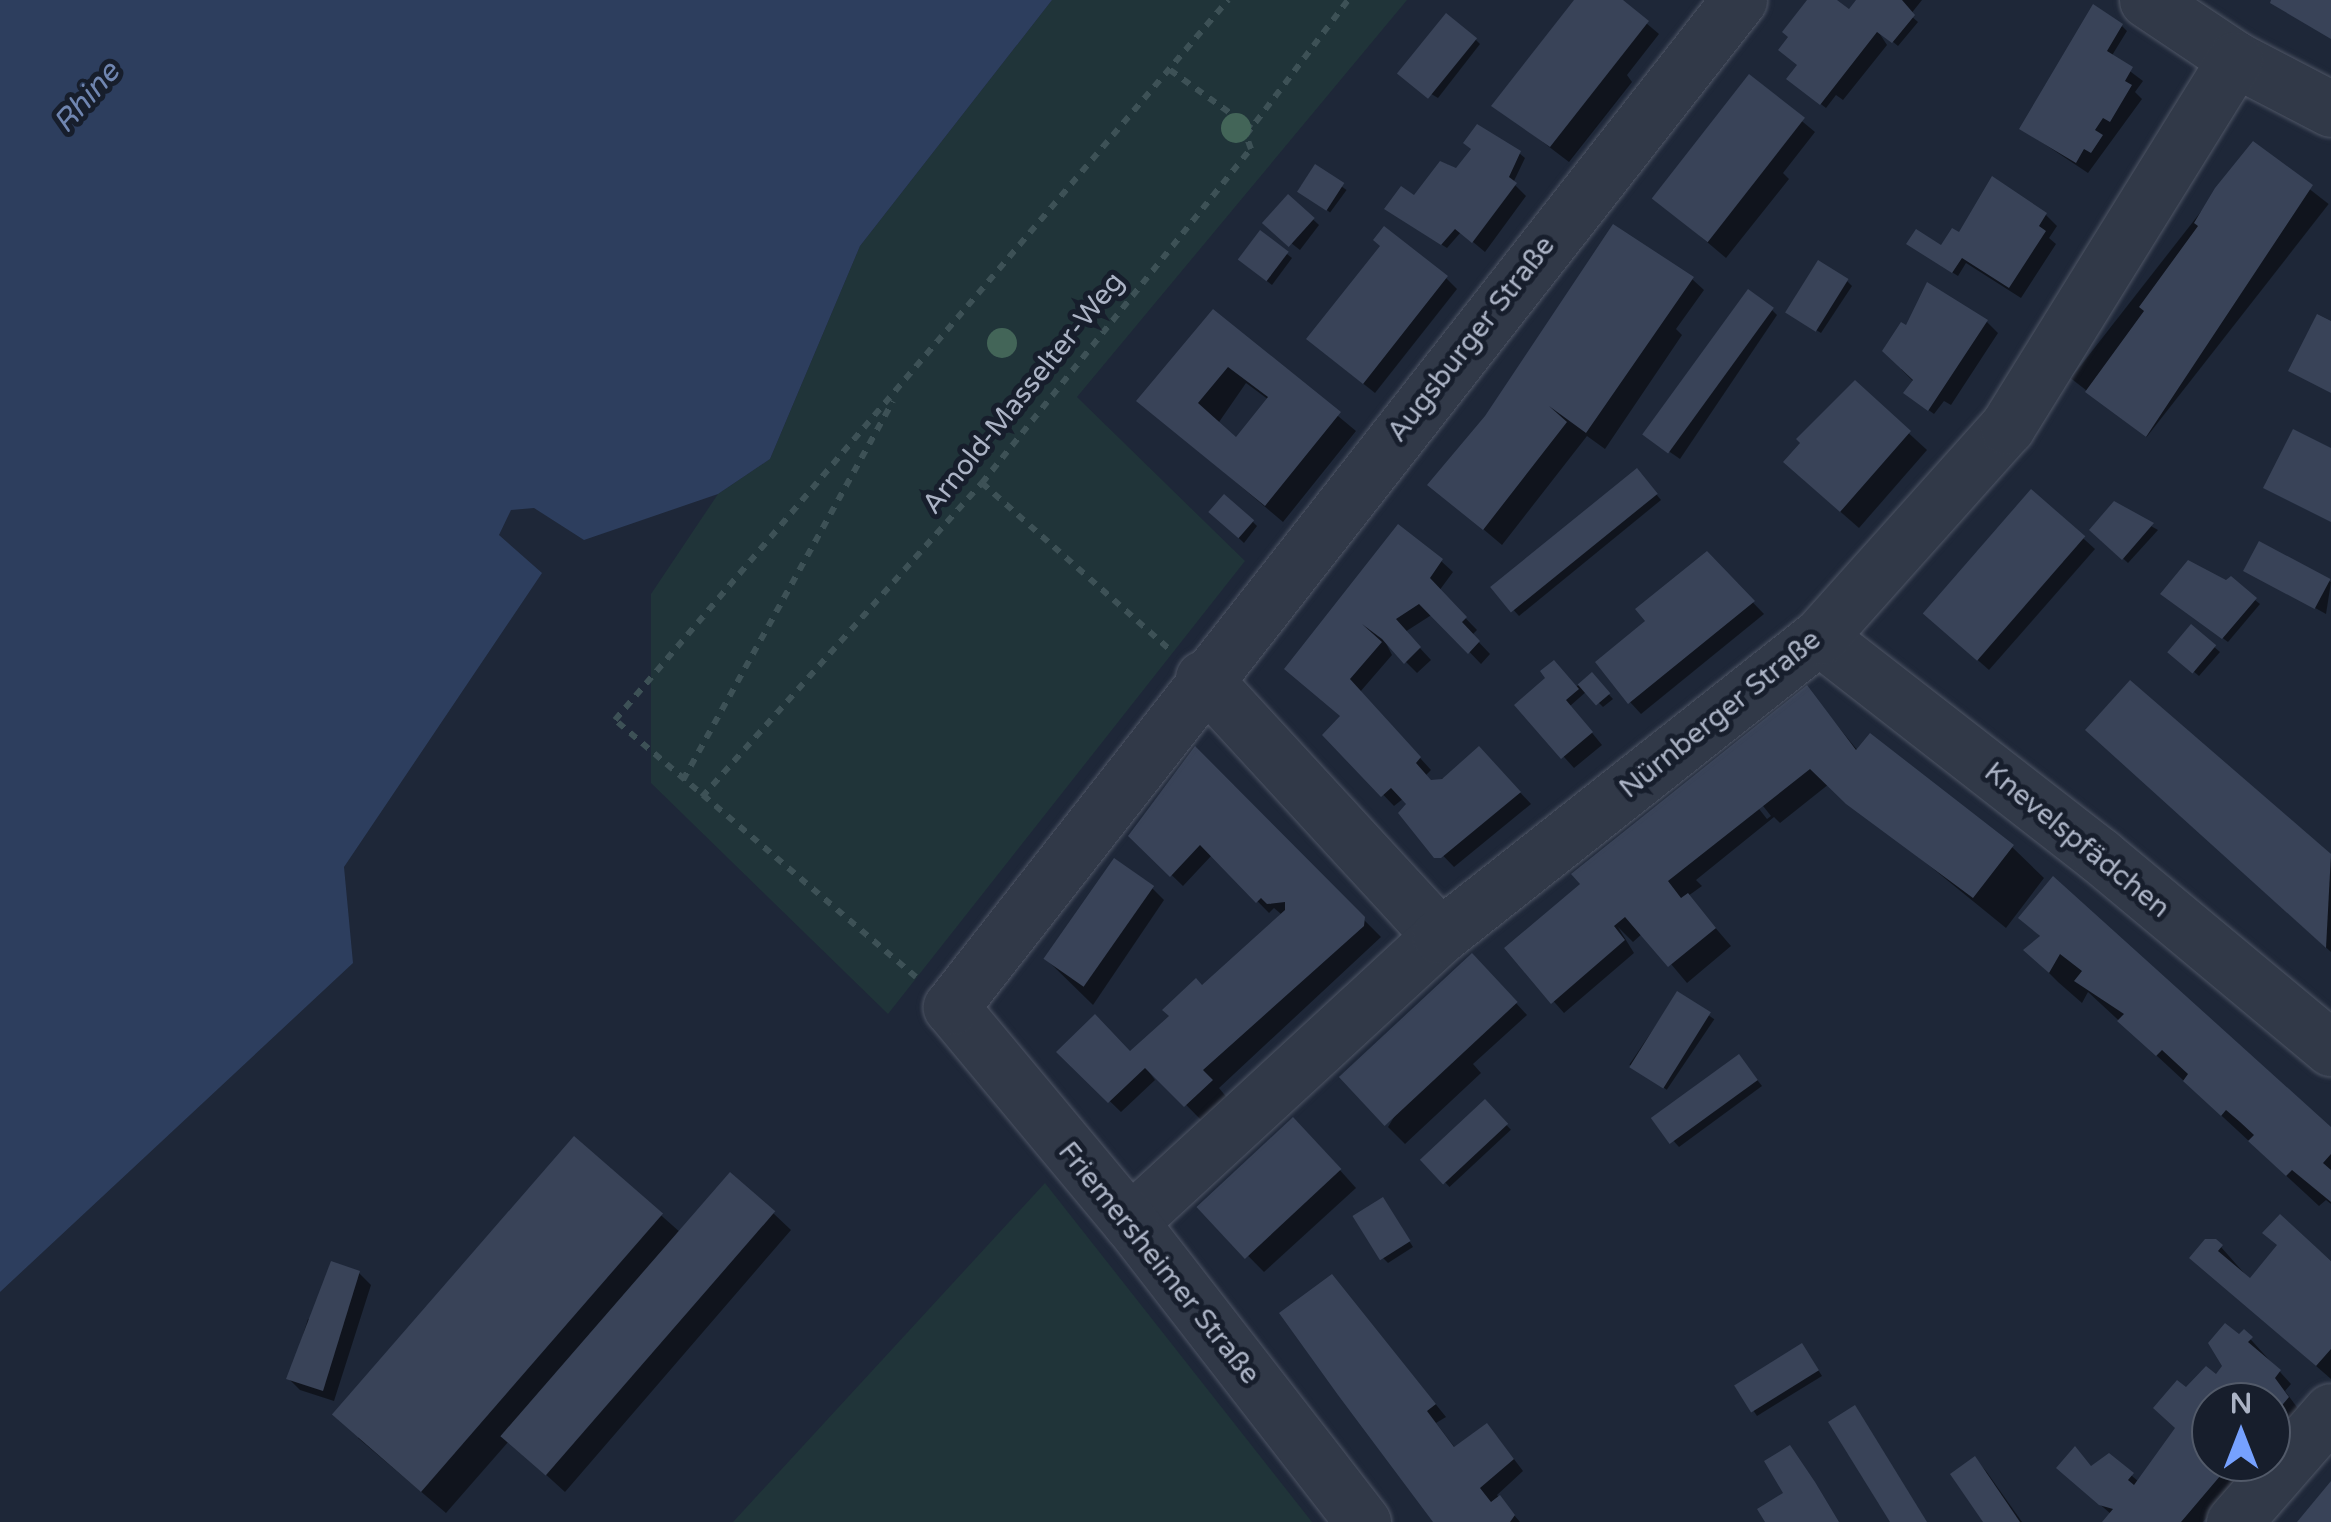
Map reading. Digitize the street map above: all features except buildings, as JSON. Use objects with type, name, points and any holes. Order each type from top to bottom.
[{"type":"street","name":"Augsburger Straße","points":[[951,1007],[1203,678],[1739,0]]},
{"type":"street","points":[[2147,0],[2235,59],[2331,109]]},
{"type":"street","name":"Nürnberger Straße","points":[[1130,1222],[1440,936],[1819,638],[2008,427],[2235,59]]},
{"type":"street","name":"Knevelspfädchen","points":[[1819,638],[2099,855],[2331,1048]]},
{"type":"street","points":[[1203,678],[1440,936]]},
{"type":"street","name":"Friemersheimer Straße","points":[[951,1007],[1130,1222],[1363,1522]]},
{"type":"street","points":[[2234,1522],[2331,1411]]},
{"type":"path","points":[[951,1007],[615,720],[1228,0]]},
{"type":"path","name":"Arnold-Masselter-Weg","points":[[702,797],[982,482],[1250,149],[1250,128],[1348,0]]},
{"type":"path","points":[[1170,70],[1250,128]]},
{"type":"path","points":[[683,780],[901,386]]},
{"type":"path","points":[[982,482],[1203,678]]},
{"type":"green space","points":[[1052,0],[1407,0],[1077,397],[1245,561],[888,1014],[651,783],[651,594],[718,494],[770,459],[860,246]]},
{"type":"green space","points":[[1045,1183],[1312,1522],[733,1522]]},
{"type":"water","name":"Rhine","points":[[0,0],[1052,0],[860,246],[770,459],[718,494],[584,540],[534,508],[511,510],[499,535],[542,573],[344,867],[353,963],[0,1292]]}]
